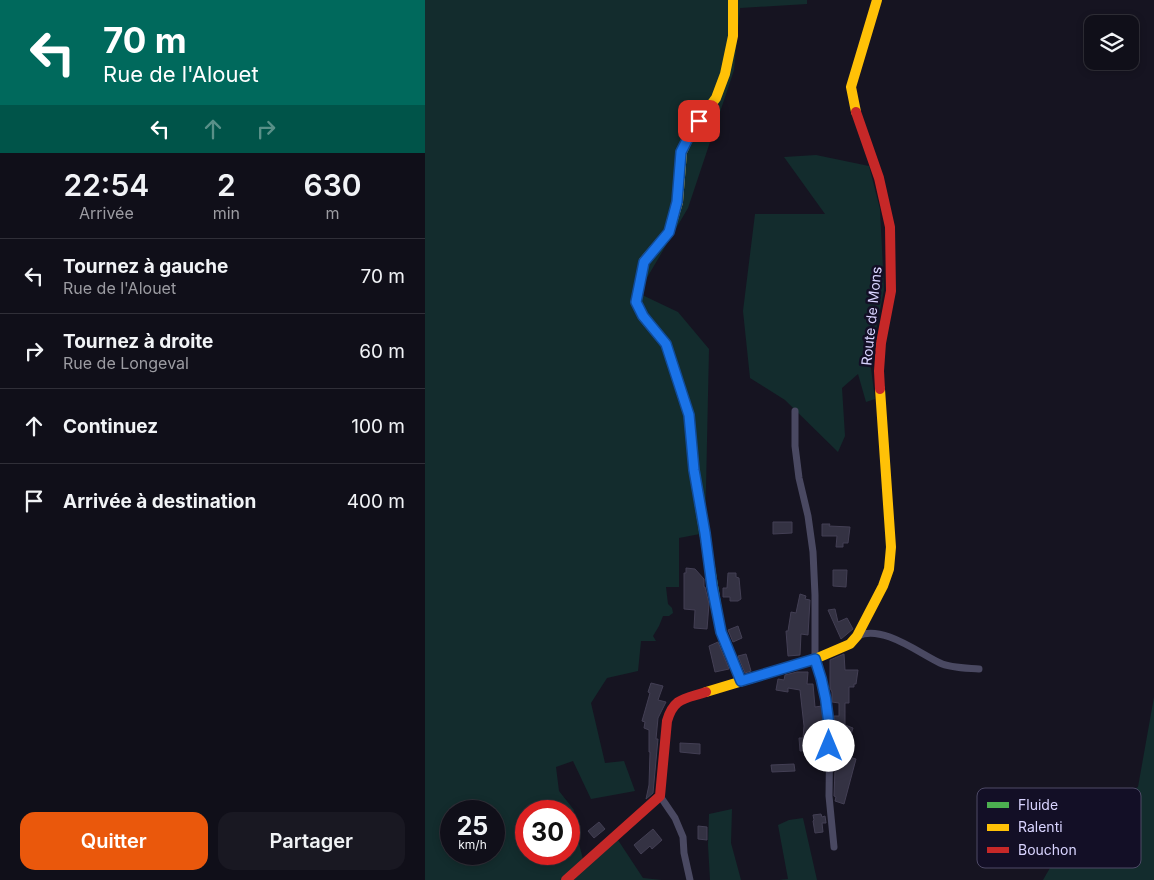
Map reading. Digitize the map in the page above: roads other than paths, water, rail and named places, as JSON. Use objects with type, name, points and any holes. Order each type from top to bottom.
[{"type":"street","points":[[733,0],[733,36],[725,74],[716,98],[691,132],[681,152],[677,202],[669,232],[644,262],[636,302],[643,316],[666,344],[689,415],[694,470],[705,533],[709,571],[721,632],[741,681]]},
{"type":"street","name":"Route de Mons","points":[[857,636],[883,586],[889,569],[891,547],[879,371],[881,343],[891,291],[890,227],[879,178],[855,108],[851,87],[877,0]]},
{"type":"street","points":[[795,411],[795,446],[799,478],[808,516],[815,574],[815,659],[824,688],[830,721],[829,796],[834,848]]},
{"type":"street","points":[[690,880],[684,853],[683,837],[675,818],[660,796],[667,721],[674,704],[683,699],[815,659],[850,644],[857,636],[864,632],[884,635],[911,646],[942,664],[979,669]]},
{"type":"street","points":[[566,880],[660,796]]}]
